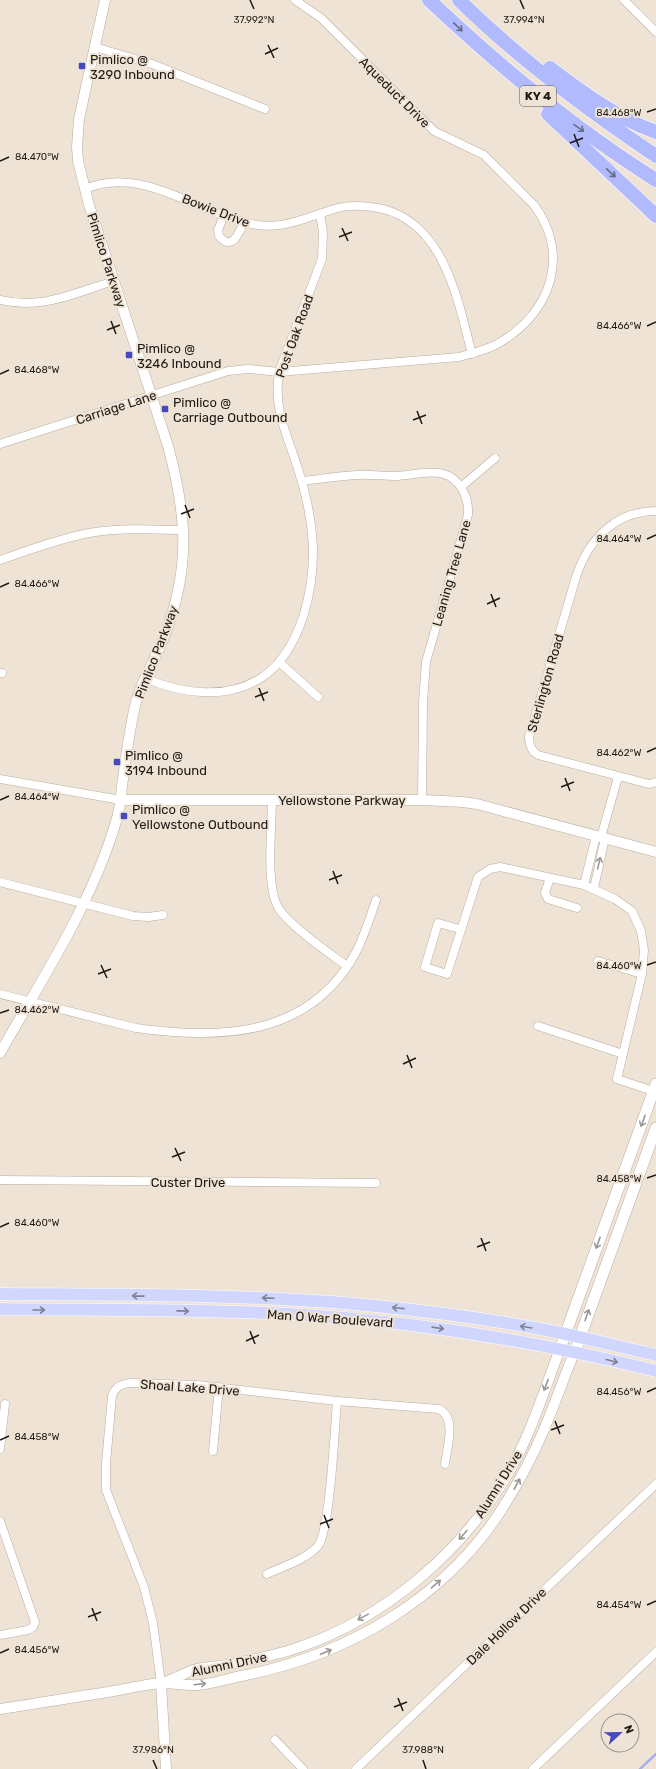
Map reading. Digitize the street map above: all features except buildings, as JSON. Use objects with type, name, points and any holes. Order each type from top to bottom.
[{"type":"highway","name":"KY 4","points":[[430,0],[472,40],[564,117],[629,163],[656,180]]},
{"type":"highway","name":"KY 4","points":[[459,0],[499,38],[555,84],[588,110],[656,156]]},
{"type":"highway","points":[[470,0],[557,73],[613,111],[656,132]]},
{"type":"highway","points":[[472,40],[494,64],[656,216]]},
{"type":"highway","points":[[613,111],[656,127]]},
{"type":"main road","name":"Alumni Drive","points":[[560,1349],[655,1089]]},
{"type":"main road","name":"Alumni Drive","points":[[575,1351],[656,1128]]},
{"type":"main road","name":"Man O War Boulevard","points":[[0,1294],[211,1296],[296,1300],[416,1310],[565,1334],[656,1355]]},
{"type":"main road","name":"Man O War Boulevard","points":[[0,1309],[191,1311],[291,1314],[405,1324],[575,1351],[656,1371]]},
{"type":"street","name":"Pimlico Parkway","points":[[0,1054],[83,904],[101,866],[121,800],[136,701],[164,638],[176,600],[183,565],[183,513],[176,478],[151,395],[84,189],[78,161],[79,119],[105,0]]},
{"type":"street","name":"Aqueduct Drive","points":[[279,372],[446,359],[485,350],[511,335],[532,316],[541,304],[551,280],[553,255],[550,235],[541,214],[484,155],[442,136],[429,127],[321,18],[295,0]]},
{"type":"street","points":[[624,0],[656,32]]},
{"type":"street","points":[[95,47],[152,64],[265,109]]},
{"type":"street","name":"Bowie Drive","points":[[84,189],[109,184],[145,185],[171,193],[224,215],[260,226],[280,226],[303,220],[339,207],[357,205],[373,207],[401,216],[414,224],[427,237],[437,251],[450,277],[472,354]]},
{"type":"street","name":"Post Oak Road","points":[[145,678],[161,685],[195,692],[227,691],[254,683],[272,670],[279,662],[293,642],[300,625],[311,587],[314,552],[312,522],[302,481],[279,412],[277,393],[279,372],[322,259],[323,232],[320,214]]},
{"type":"street","points":[[224,215],[218,230],[219,236],[225,242],[229,242],[236,238],[244,222]]},
{"type":"street","points":[[0,300],[23,304],[41,303],[114,281]]},
{"type":"street","name":"Carriage Lane","points":[[0,444],[228,371],[248,369],[279,372]]},
{"type":"street","points":[[302,481],[357,475],[394,476],[435,472],[449,476],[461,487],[495,458]]},
{"type":"street","name":"Leaning Tree Lane","points":[[422,800],[423,680],[429,648],[468,515],[468,503],[461,487]]},
{"type":"street","name":"Sterlington Road","points":[[656,510],[637,513],[612,524],[600,533],[585,552],[576,577],[529,737],[531,748],[538,755],[618,777],[649,784],[656,782]]},
{"type":"street","points":[[0,560],[90,533],[128,529],[184,530]]},
{"type":"street","points":[[279,662],[318,696]]},
{"type":"street","points":[[584,885],[601,837],[618,777]]},
{"type":"street","name":"Yellowstone Parkway","points":[[0,779],[121,800],[422,800],[463,802],[477,804],[656,852]]},
{"type":"street","points":[[272,800],[271,882],[274,897],[279,909],[289,921],[347,966]]},
{"type":"street","points":[[594,888],[601,837]]},
{"type":"street","points":[[460,929],[438,923],[425,967],[447,974],[460,929],[478,877],[490,869],[500,868],[584,885],[594,888],[632,910],[641,931],[644,950],[642,974],[617,1079],[655,1089]]},
{"type":"street","points":[[550,878],[545,893],[548,899],[576,908]]},
{"type":"street","points":[[0,882],[133,916],[148,917],[163,914]]},
{"type":"street","points":[[0,994],[136,1028],[156,1031],[206,1032],[245,1030],[272,1024],[307,1006],[332,986],[347,966],[361,941],[376,900]]},
{"type":"street","points":[[598,961],[642,974]]},
{"type":"street","points":[[538,1026],[623,1054]]},
{"type":"street","name":"Custer Drive","points":[[0,1180],[376,1183]]},
{"type":"street","name":"Alumni Drive","points":[[161,1683],[194,1670],[282,1652],[334,1633],[390,1601],[425,1574],[465,1534],[481,1514],[506,1476],[529,1430],[560,1349]]},
{"type":"street","name":"Alumni Drive","points":[[0,1709],[161,1683],[198,1685],[260,1673],[299,1662],[332,1650],[372,1630],[418,1600],[465,1556],[494,1521],[541,1437],[575,1351]]},
{"type":"street","name":"Shoal Lake Drive","points":[[161,1683],[153,1623],[144,1587],[106,1490],[106,1463],[112,1396],[116,1389],[130,1383],[197,1384],[337,1401],[431,1408],[444,1411],[450,1423],[445,1464]]},
{"type":"street","points":[[212,1451],[218,1387]]},
{"type":"street","points":[[267,1574],[300,1558],[311,1551],[321,1541],[326,1521],[337,1401]]},
{"type":"street","points":[[0,1449],[5,1404]]},
{"type":"street","name":"Dale Hollow Drive","points":[[356,1769],[656,1484]]},
{"type":"street","points":[[0,1521],[34,1622],[33,1627],[28,1630],[0,1635]]},
{"type":"street","points":[[533,1769],[656,1652]]},
{"type":"street","points":[[161,1683],[166,1769]]},
{"type":"street","points":[[275,1740],[303,1769]]},
{"type":"waterway","points":[[640,1769],[656,1754]]},
{"type":"place","name":"Pimlico @ 3290 Inbound","points":[[82,66]]},
{"type":"place","name":"Pimlico @ 3246 Inbound","points":[[129,355]]},
{"type":"place","name":"Pimlico @ Carriage Outbound","points":[[165,409]]},
{"type":"place","name":"Pimlico @ 3194 Inbound","points":[[117,762]]},
{"type":"place","name":"Pimlico @ Yellowstone Outbound","points":[[124,816]]}]
